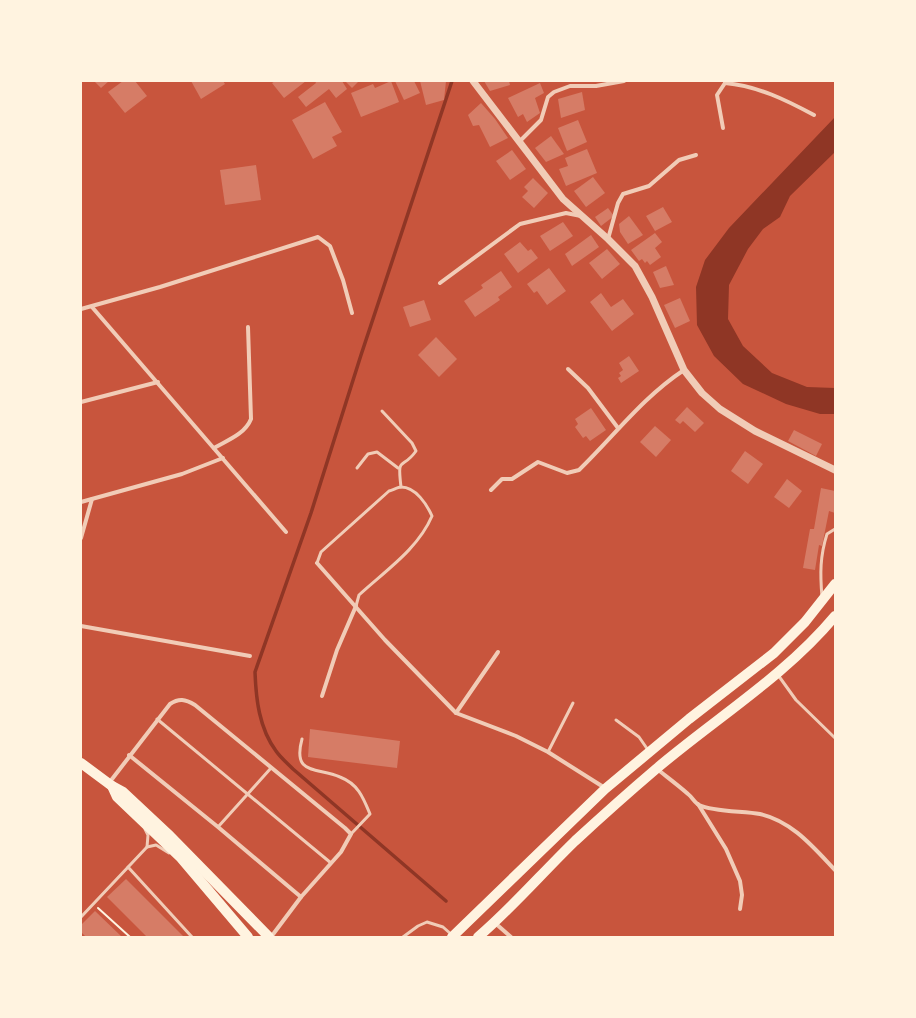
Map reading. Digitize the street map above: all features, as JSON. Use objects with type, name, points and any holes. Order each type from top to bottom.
[{"type":"main road","points":[[453,936],[605,789],[649,751],[774,653],[805,622],[835,584]]},
{"type":"main road","points":[[478,937],[575,842],[657,769],[776,673],[817,636],[835,616]]},
{"type":"main road","points":[[81,763],[110,785],[123,792],[170,836],[270,937]]},
{"type":"main road","points":[[110,785],[117,797],[186,864],[248,937]]},
{"type":"street","points":[[473,81],[563,199],[608,239],[635,266],[684,370],[702,393],[720,409],[755,431],[834,468]]},
{"type":"street","points":[[570,81],[570,86]]},
{"type":"street","points":[[519,143],[541,120],[548,97],[554,92],[570,86],[596,86],[624,81]]},
{"type":"street","points":[[723,128],[717,95],[725,82],[747,86],[772,94],[814,115]]},
{"type":"street","points":[[608,239],[618,203],[623,194],[649,186],[679,160],[696,155]]},
{"type":"street","points":[[440,283],[520,224],[566,214],[581,216]]},
{"type":"street","points":[[81,309],[92,307],[318,237],[330,246],[343,280],[352,313]]},
{"type":"street","points":[[92,307],[286,532]]},
{"type":"street","points":[[214,448],[241,432],[248,426],[251,418],[248,327]]},
{"type":"street","points":[[568,369],[588,388],[618,428]]},
{"type":"street","points":[[491,490],[502,479],[512,479],[538,462],[567,473],[579,470],[662,384],[684,370]]},
{"type":"street","points":[[81,402],[158,382]]},
{"type":"street","points":[[81,502],[182,474],[223,458]]},
{"type":"street","points":[[81,538],[92,499]]},
{"type":"street","points":[[317,563],[384,640],[456,713],[516,736],[548,752],[605,789]]},
{"type":"street","points":[[322,696],[337,650],[356,606]]},
{"type":"street","points":[[81,626],[250,656]]},
{"type":"street","points":[[456,713],[498,652]]},
{"type":"street","points":[[110,785],[129,755],[156,719],[170,704],[178,699],[187,700],[351,834],[341,852],[301,897],[270,937]]},
{"type":"street","points":[[129,755],[301,897]]},
{"type":"street","points":[[657,769],[690,795],[698,804],[726,849],[740,882],[742,895],[740,909]]},
{"type":"street","points":[[698,804],[722,810],[761,815],[783,824],[800,835],[819,851],[835,870]]},
{"type":"street","points":[[495,922],[511,937]]},
{"type":"lane","points":[[382,411],[412,443],[416,451],[401,463],[398,468],[401,487]]},
{"type":"lane","points":[[357,468],[368,454],[377,452],[398,468]]},
{"type":"lane","points":[[317,563],[321,552],[389,491],[401,487],[409,489],[426,503],[432,516],[427,528],[415,544],[359,595],[356,606]]},
{"type":"lane","points":[[822,601],[819,567],[822,550],[827,534],[835,529]]},
{"type":"lane","points":[[776,673],[796,700],[835,738]]},
{"type":"lane","points":[[548,752],[573,703]]},
{"type":"lane","points":[[156,719],[331,863]]},
{"type":"lane","points":[[616,720],[640,737],[649,751]]},
{"type":"lane","points":[[302,739],[299,750],[302,763],[308,770],[341,777],[362,793],[370,814],[351,834]]},
{"type":"lane","points":[[218,827],[271,768]]},
{"type":"lane","points":[[81,917],[147,846],[148,835],[137,816]]},
{"type":"lane","points":[[147,846],[156,845],[163,848],[186,864]]},
{"type":"lane","points":[[128,867],[192,937]]},
{"type":"lane","points":[[403,937],[418,926],[427,922],[443,927],[453,936]]},
{"type":"path","points":[[94,903],[130,937]]},
{"type":"shaded area","points":[[835,117],[835,152],[790,196],[780,217],[763,229],[748,249],[729,285],[728,319],[743,346],[772,373],[807,387],[835,388],[835,414],[820,414],[786,404],[743,384],[714,356],[697,325],[696,287],[705,260],[729,228]]},
{"type":"building","points":[[94,81],[109,81],[101,88]]},
{"type":"building","points":[[123,81],[135,81],[147,96],[125,113],[108,92]]},
{"type":"building","points":[[191,81],[223,81],[225,84],[201,99]]},
{"type":"building","points":[[275,81],[306,81],[284,98],[272,83]]},
{"type":"building","points":[[315,81],[342,81],[347,89],[336,98],[329,89],[306,107],[298,97],[316,83]]},
{"type":"building","points":[[345,81],[359,81],[352,88]]},
{"type":"building","points":[[391,81],[399,102],[361,117],[351,93],[373,84],[375,88]]},
{"type":"building","points":[[395,81],[414,81],[420,93],[404,100]]},
{"type":"building","points":[[420,81],[446,81],[444,100],[426,105]]},
{"type":"building","points":[[484,81],[509,81],[510,85],[490,91]]},
{"type":"building","points":[[540,83],[544,93],[535,98],[540,113],[527,122],[523,114],[518,117],[508,98]]},
{"type":"building","points":[[582,92],[585,110],[561,118],[558,99]]},
{"type":"building","points":[[325,102],[342,132],[332,137],[337,146],[313,159],[292,120]]},
{"type":"building","points":[[481,103],[495,119],[508,138],[490,147],[479,125],[473,126],[468,115]]},
{"type":"building","points":[[578,120],[587,142],[567,151],[558,128]]},
{"type":"building","points":[[551,136],[564,154],[546,162],[535,148]]},
{"type":"building","points":[[587,149],[597,173],[566,186],[559,169],[568,166],[565,158]]},
{"type":"building","points":[[512,150],[526,169],[510,180],[496,161]]},
{"type":"building","points":[[256,165],[261,200],[225,205],[220,170]]},
{"type":"building","points":[[593,177],[605,193],[586,207],[574,191]]},
{"type":"building","points":[[533,178],[548,193],[534,208],[522,197],[528,191],[524,187]]},
{"type":"building","points":[[663,207],[672,222],[655,231],[646,216]]},
{"type":"building","points":[[608,208],[614,216],[601,226],[595,217]]},
{"type":"building","points":[[629,216],[643,235],[628,244],[620,232],[619,224]]},
{"type":"building","points":[[563,222],[573,236],[550,251],[540,236]]},
{"type":"building","points":[[655,233],[662,242],[655,248],[661,257],[650,265],[647,261],[645,263],[642,259],[639,261],[631,250]]},
{"type":"building","points":[[591,235],[599,247],[572,266],[565,254]]},
{"type":"building","points":[[520,242],[528,251],[531,249],[538,258],[518,273],[504,254]]},
{"type":"building","points":[[607,249],[620,264],[602,279],[589,263]]},
{"type":"building","points":[[666,266],[674,285],[660,288],[653,272]]},
{"type":"building","points":[[549,268],[566,291],[547,305],[537,291],[534,293],[527,284]]},
{"type":"building","points":[[501,271],[512,287],[498,297],[500,300],[475,317],[464,301],[483,288],[481,285]]},
{"type":"building","points":[[601,293],[611,307],[623,299],[634,314],[612,331],[590,302]]},
{"type":"building","points":[[680,298],[690,321],[675,328],[664,305]]},
{"type":"building","points":[[424,300],[431,320],[410,327],[403,307]]},
{"type":"building","points":[[436,337],[457,359],[439,377],[418,355]]},
{"type":"building","points":[[629,356],[639,371],[621,383],[618,378],[621,376],[619,373],[623,370],[619,363]]},
{"type":"building","points":[[687,407],[704,423],[695,432],[683,421],[680,424],[675,420]]},
{"type":"building","points":[[591,408],[606,430],[590,441],[586,436],[583,438],[575,427],[578,424],[575,419]]},
{"type":"building","points":[[655,426],[671,440],[656,457],[640,442]]},
{"type":"building","points":[[794,430],[822,444],[816,456],[788,441]]},
{"type":"building","points":[[745,451],[763,464],[748,484],[731,471]]},
{"type":"building","points":[[787,479],[802,491],[789,508],[774,497]]},
{"type":"building","points":[[821,488],[835,491],[835,513],[829,511],[822,546],[819,545],[815,570],[803,568],[810,529],[814,529]]},
{"type":"building","points":[[310,729],[400,741],[397,768],[308,757]]},
{"type":"building","points":[[126,879],[184,937],[147,937],[107,897]]},
{"type":"building","points":[[95,911],[122,937],[86,937],[81,932],[81,925]]},
{"type":"waterway","points":[[446,901],[293,769],[280,756],[270,742],[262,723],[256,692],[255,672],[311,513],[361,355],[452,81]]}]
